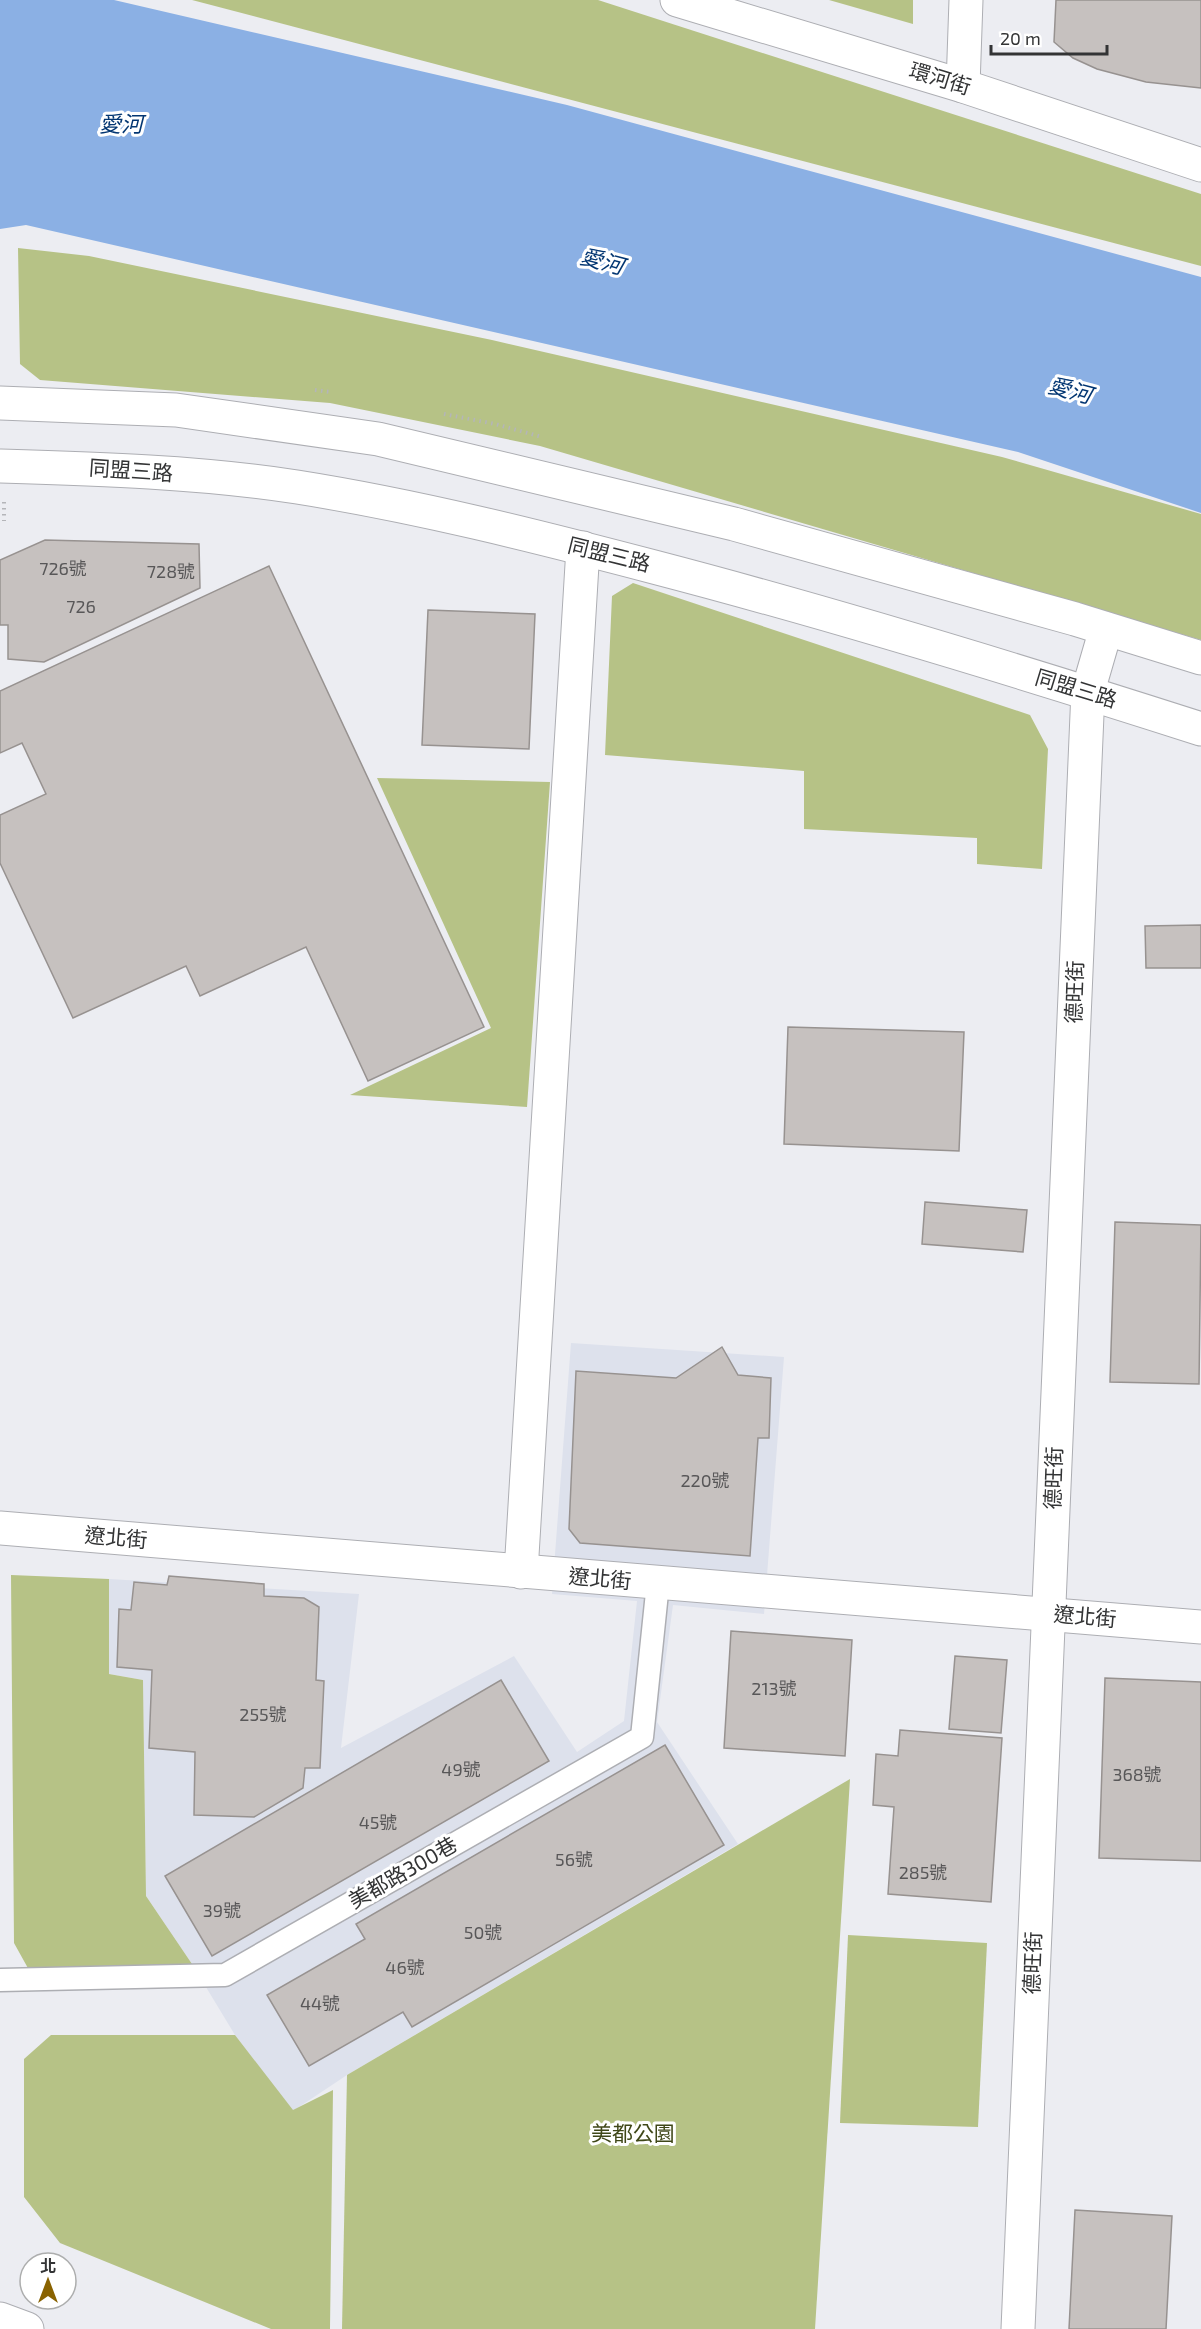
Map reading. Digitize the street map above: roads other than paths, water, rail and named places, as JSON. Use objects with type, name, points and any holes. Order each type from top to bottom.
[{"type":"street","name":"環河街","points":[[677,0],[963,86],[1201,165]]},
{"type":"street","points":[[963,86],[966,0]]},
{"type":"street","points":[[0,403],[176,410],[378,439],[734,524],[1201,658]]},
{"type":"street","name":"同盟三路","points":[[0,466],[124,469],[295,487],[441,514],[735,588],[1005,666],[1057,684],[1088,691],[1201,729]]},
{"type":"street","points":[[521,1572],[583,548]]},
{"type":"street","name":"德旺街","points":[[1018,2329],[1088,691],[1106,629]]},
{"type":"street","name":"遼北街","points":[[0,1528],[1201,1627]]},
{"type":"street","points":[[0,2319],[27,2329]]},
{"type":"lane","name":"美都路300巷","points":[[0,1980],[225,1975],[642,1737],[658,1583]]},
{"type":"water","name":"愛河","points":[[0,0],[114,0],[567,105],[1201,277],[1201,513],[1018,452],[26,225],[0,229]]},
{"type":"park label","name":"美都公園","points":[[633,2134]]}]
